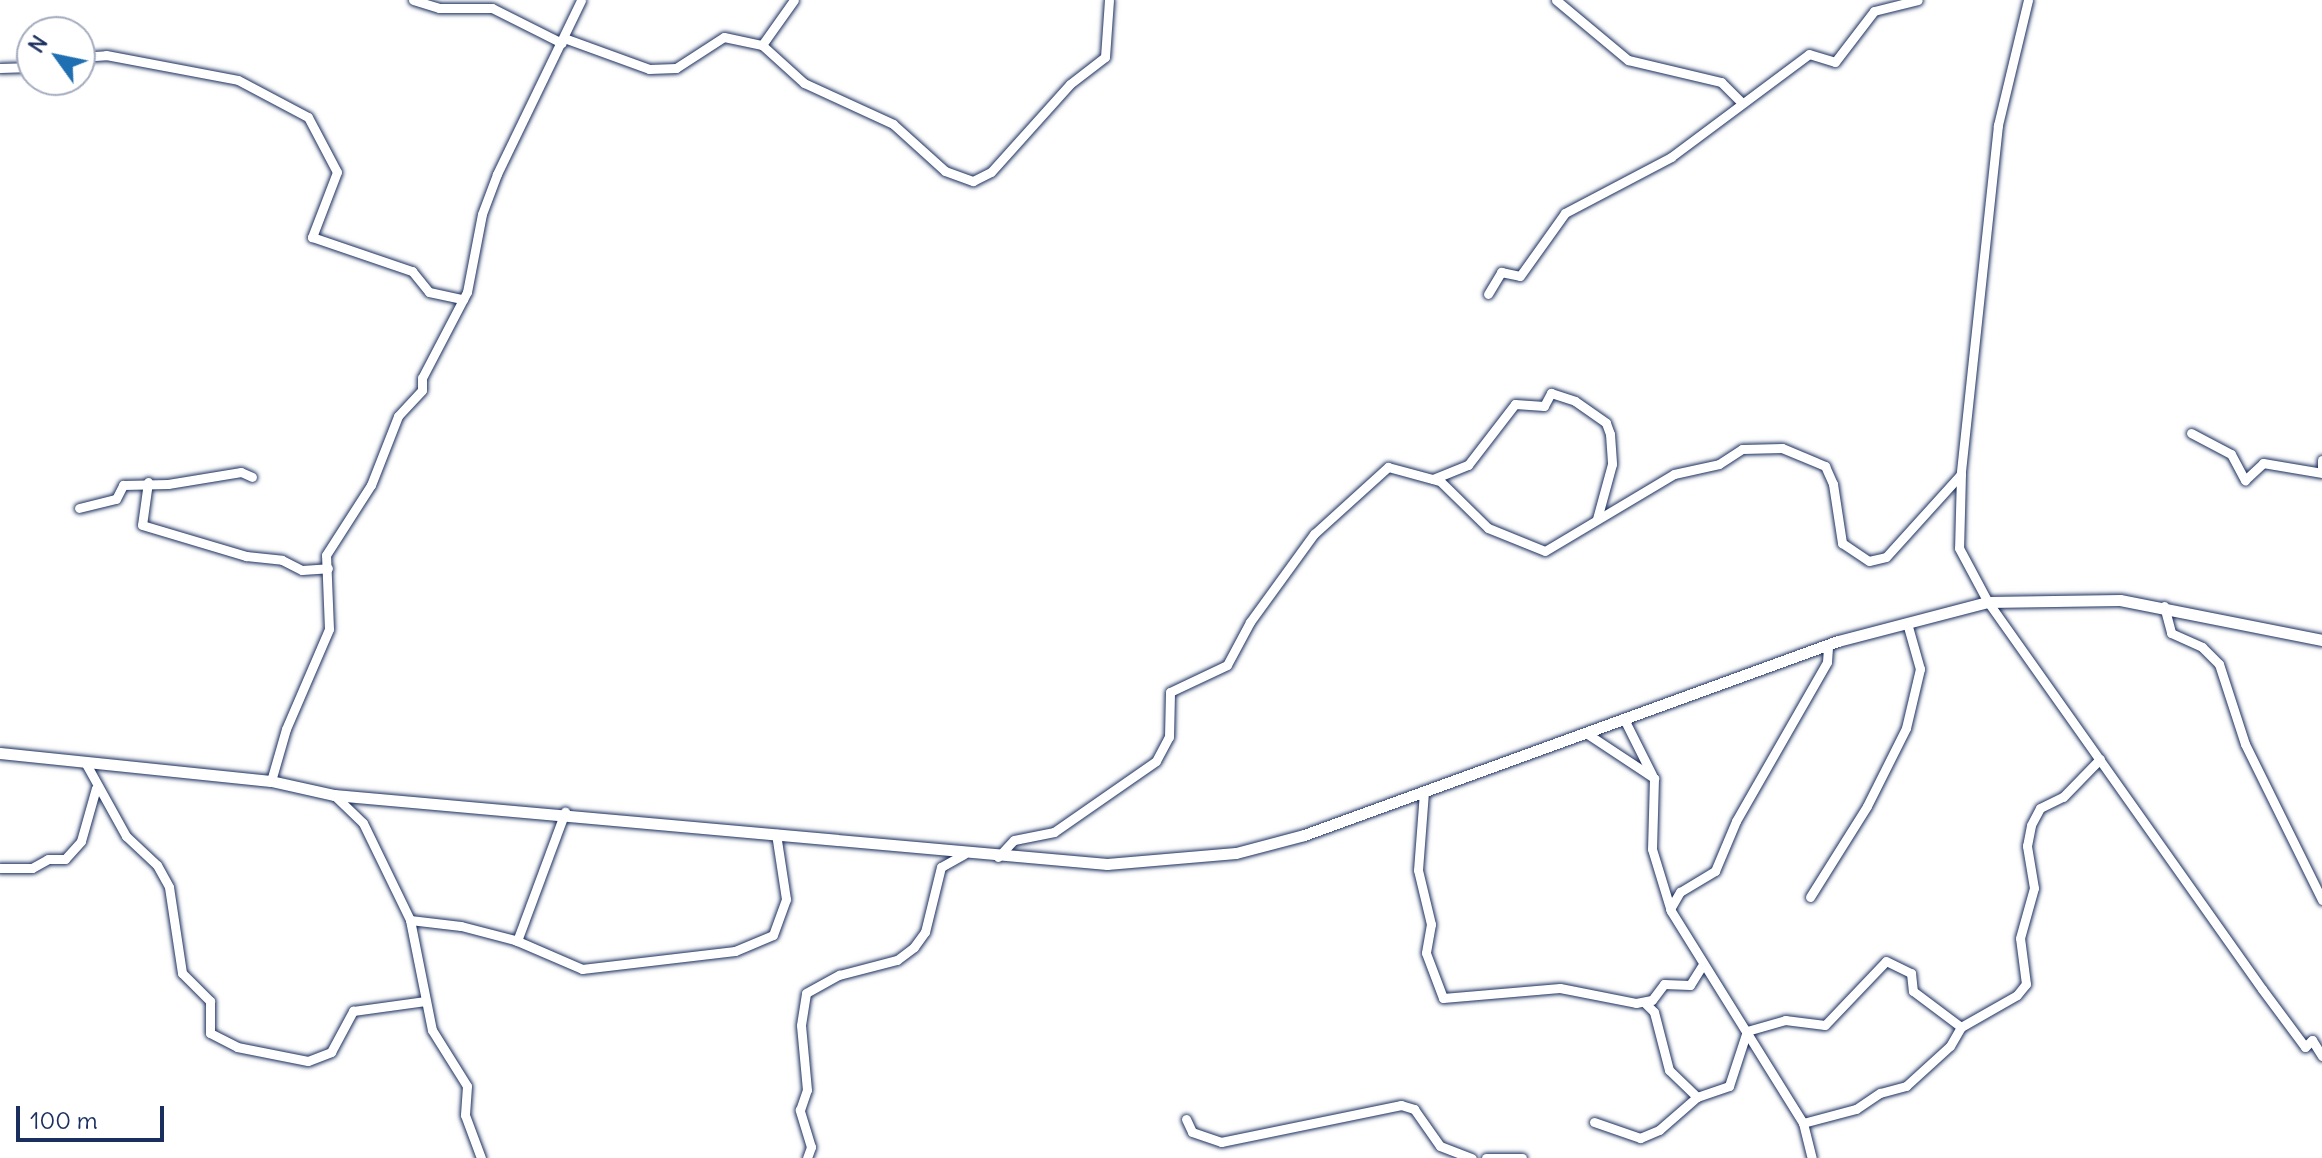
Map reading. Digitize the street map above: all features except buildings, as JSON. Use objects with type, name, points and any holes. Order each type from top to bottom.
[{"type":"street","points":[[413,0],[439,8],[462,4],[492,8],[563,40],[649,69],[676,68],[724,37],[762,45],[804,83],[893,124],[945,171],[973,181],[991,172],[1070,84],[1105,57],[1109,0]]},
{"type":"street","points":[[271,781],[286,729],[326,642],[326,555],[371,485],[398,416],[422,390],[422,378],[463,299],[487,201],[581,0]]},
{"type":"street","points":[[762,45],[794,0]]},
{"type":"street","points":[[1556,0],[1628,60],[1721,82],[1741,102]]},
{"type":"street","points":[[1488,294],[1501,272],[1520,276],[1565,213],[1671,157],[1809,54],[1835,62],[1874,11],[1918,0]]},
{"type":"street","points":[[2028,0],[1998,125],[1961,474],[1959,548],[1988,602],[2300,1041],[2305,1047],[2317,1038],[2322,1056]]},
{"type":"street","points":[[96,56],[106,55],[238,80],[308,117],[337,172],[312,237],[412,271],[429,292],[463,299]]},
{"type":"street","points":[[1433,479],[1468,465],[1515,404],[1544,406],[1551,393],[1575,401],[1606,423],[1612,464],[1597,519]]},
{"type":"street","points":[[2191,433],[2231,454],[2245,480],[2263,463],[2319,467]]},
{"type":"street","points":[[998,857],[1014,840],[1054,832],[1156,761],[1169,737],[1170,692],[1227,665],[1250,622],[1314,534],[1388,467],[1433,479],[1488,528],[1545,551],[1674,474],[1719,464],[1742,449],[1782,448],[1825,466],[1833,484],[1842,543],[1869,561],[1886,557],[1961,474]]},
{"type":"street","points":[[79,508],[116,499],[123,485],[148,482],[168,484],[244,472],[252,477]]},
{"type":"street","points":[[148,482],[142,525],[246,556],[282,560],[302,570],[328,568]]},
{"type":"street","points":[[0,753],[271,781],[334,795],[565,812],[964,854],[1107,864],[1236,853],[1304,835],[1586,733],[1626,723],[1828,646],[1988,602],[2120,600],[2164,606],[2322,640]]},
{"type":"street","points":[[2164,606],[2171,633],[2202,647],[2219,664],[2245,744],[2322,900]]},
{"type":"street","points":[[1810,897],[1867,806],[1906,728],[1920,669],[1907,623]]},
{"type":"street","points":[[1670,909],[1680,892],[1715,871],[1736,821],[1827,662],[1828,646]]},
{"type":"street","points":[[1626,723],[1654,778],[1652,849],[1670,909],[1702,966],[1747,1031],[1803,1123],[1812,1158]]},
{"type":"street","points":[[1586,733],[1654,778]]},
{"type":"street","points":[[1803,1123],[1856,1109],[1880,1093],[1906,1086],[1950,1046],[1961,1027],[2017,995],[2026,984],[2020,938],[2034,888],[2027,846],[2031,825],[2040,808],[2063,797],[2100,759]]},
{"type":"street","points":[[85,762],[96,788],[169,887],[182,973],[210,1001],[210,1033],[237,1047],[308,1061],[331,1052],[353,1011],[425,1001]]},
{"type":"street","points":[[0,868],[32,868],[48,859],[65,859],[81,841],[96,788]]},
{"type":"street","points":[[1424,792],[1418,870],[1431,924],[1426,953],[1443,998],[1560,988],[1644,1002],[1652,1000],[1664,984],[1697,981],[1702,966]]},
{"type":"street","points":[[334,795],[363,823],[410,920],[432,1030],[467,1086],[466,1123],[481,1158]]},
{"type":"street","points":[[517,941],[565,812]]},
{"type":"street","points":[[410,920],[461,926],[517,941],[582,969],[735,951],[773,935],[786,899],[776,834]]},
{"type":"street","points":[[807,1158],[811,1147],[800,1110],[807,1090],[801,1025],[806,993],[839,975],[897,960],[914,947],[925,932],[941,867],[964,854]]},
{"type":"street","points":[[1747,1031],[1785,1020],[1825,1025],[1886,961],[1911,973],[1913,991],[1961,1027]]},
{"type":"street","points":[[1644,1002],[1654,1012],[1669,1070],[1697,1097]]},
{"type":"street","points":[[1594,1122],[1640,1138],[1659,1130],[1697,1097],[1729,1086],[1747,1031]]},
{"type":"street","points":[[1186,1119],[1192,1132],[1221,1142],[1401,1105],[1414,1109],[1440,1146],[1472,1158]]},
{"type":"street","points":[[1486,1158],[1522,1158]]}]
